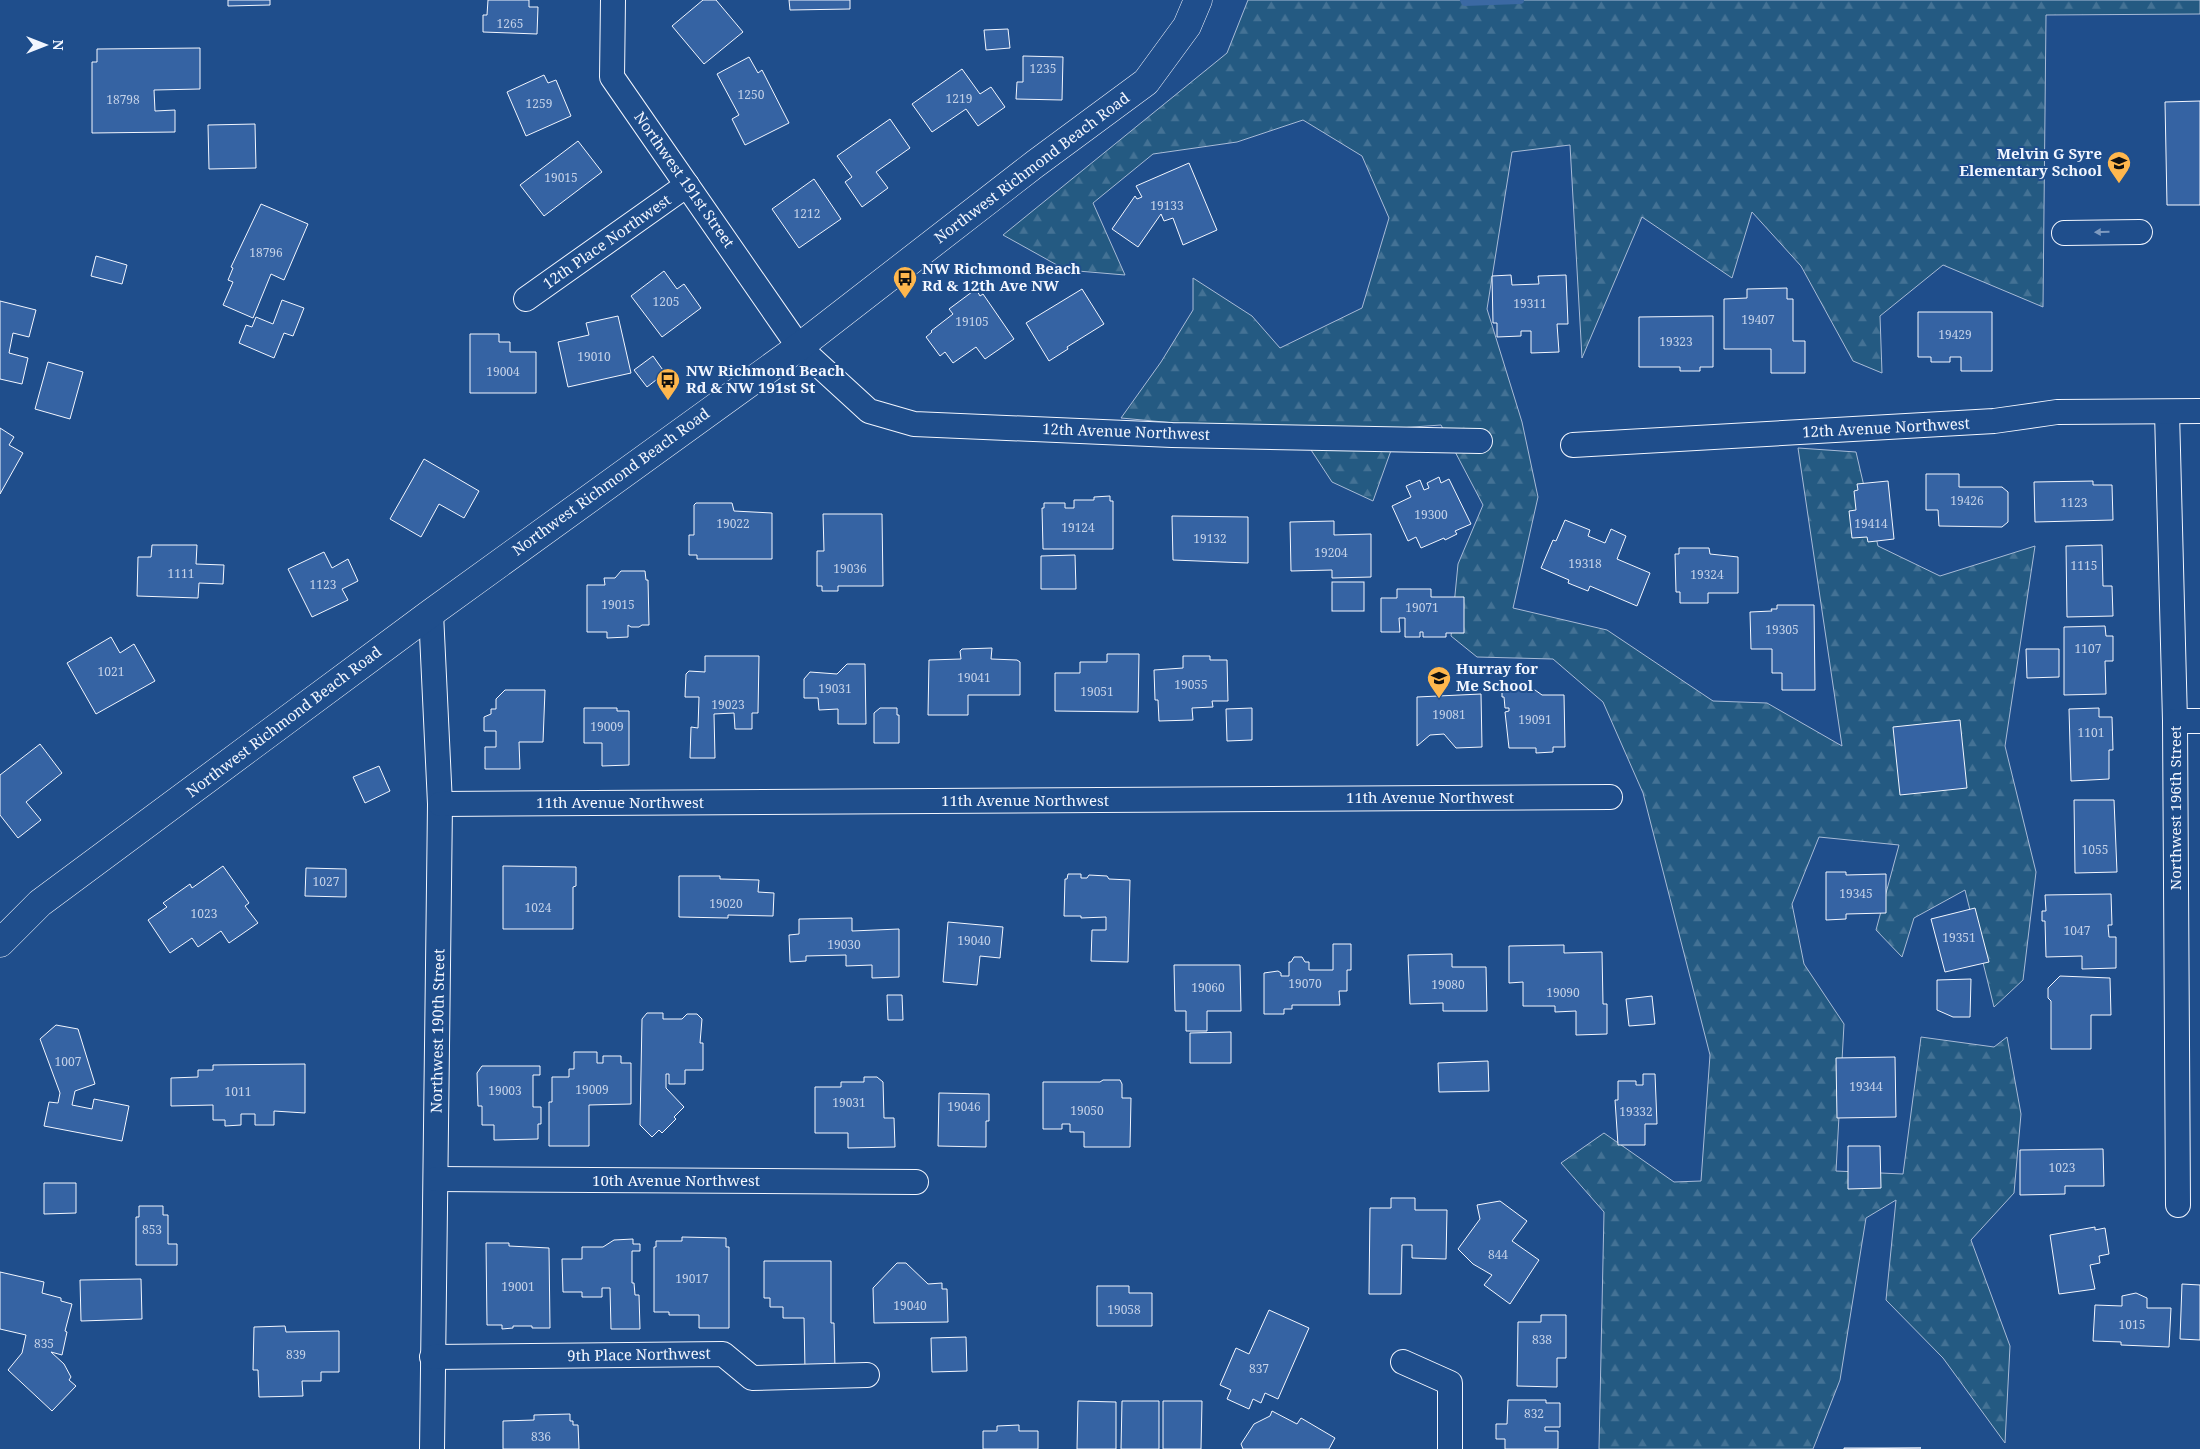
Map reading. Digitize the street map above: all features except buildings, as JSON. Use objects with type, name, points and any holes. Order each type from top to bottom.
[{"type":"main road","name":"Northwest Richmond Beach Road","points":[[0,943],[40,903],[431,613],[799,347],[1027,170],[1146,82],[1187,26],[1198,0]]},
{"type":"street","name":"Northwest 191st Street","points":[[612,0],[612,77],[799,347]]},
{"type":"street","name":"12th Place Northwest","points":[[526,298],[687,185]]},
{"type":"street","points":[[2064,233],[2140,232]]},
{"type":"street","name":"12th Avenue Northwest","points":[[799,347],[869,411],[914,424],[1172,435],[1480,441]]},
{"type":"street","name":"12th Avenue Northwest","points":[[1572,445],[1994,421],[2057,412],[2200,411]]},
{"type":"street","name":"Northwest 196th Street","points":[[2167,412],[2175,721],[2178,1205]]},
{"type":"street","name":"Northwest 190th Street","points":[[431,613],[440,804],[432,1449]]},
{"type":"street","points":[[2175,721],[2200,721]]},
{"type":"street","name":"11th Avenue Northwest","points":[[440,804],[1610,797]]},
{"type":"street","name":"10th Avenue Northwest","points":[[436,1179],[916,1182]]},
{"type":"street","name":"9th Place Northwest","points":[[432,1357],[723,1354],[752,1378],[867,1375]]},
{"type":"street","points":[[1403,1362],[1450,1383],[1450,1449]]},
{"type":"green space","points":[[1248,0],[2200,0],[2200,14],[2046,15],[2043,307],[1943,265],[1880,316],[1882,373],[1853,361],[1801,266],[1752,212],[1732,278],[1642,217],[1582,358],[1570,145],[1512,152],[1487,309],[1522,422],[1538,497],[1513,608],[1607,630],[1713,701],[1767,703],[1842,746],[1798,448],[1856,452],[1878,546],[1940,576],[2035,546],[2005,746],[2036,872],[2023,980],[1994,1007],[1965,890],[1914,918],[1902,957],[1876,930],[1899,845],[1819,837],[1792,904],[1804,964],[1844,1024],[1836,1171],[1903,1174],[1921,1037],[1994,1047],[2007,1037],[2021,1114],[2014,1193],[1971,1240],[2010,1346],[2005,1443],[1943,1358],[1886,1300],[1896,1200],[1866,1218],[1840,1380],[1813,1449],[1599,1449],[1604,1212],[1561,1163],[1604,1133],[1674,1182],[1701,1181],[1710,1055],[1643,793],[1603,702],[1553,659],[1477,657],[1451,636],[1458,564],[1483,505],[1441,425],[1399,428],[1373,501],[1332,482],[1296,427],[1228,428],[1121,418],[1161,362],[1193,310],[1193,278],[1252,316],[1280,348],[1362,308],[1389,218],[1362,156],[1303,120],[1237,142],[1153,154],[1093,203],[1125,275],[1066,270],[1003,235],[1227,53]]},
{"type":"waterway","points":[[1464,0],[1465,2],[1520,0]]},
{"type":"place","name":"Melvin G Syre Elementary School","points":[[2119,184]]},
{"type":"place","name":"NW Richmond Beach Rd & 12th Ave NW","points":[[905,299]]},
{"type":"place","name":"NW Richmond Beach Rd & NW 191st St","points":[[668,401]]},
{"type":"place","name":"Hurray for Me School","points":[[1439,699]]}]
